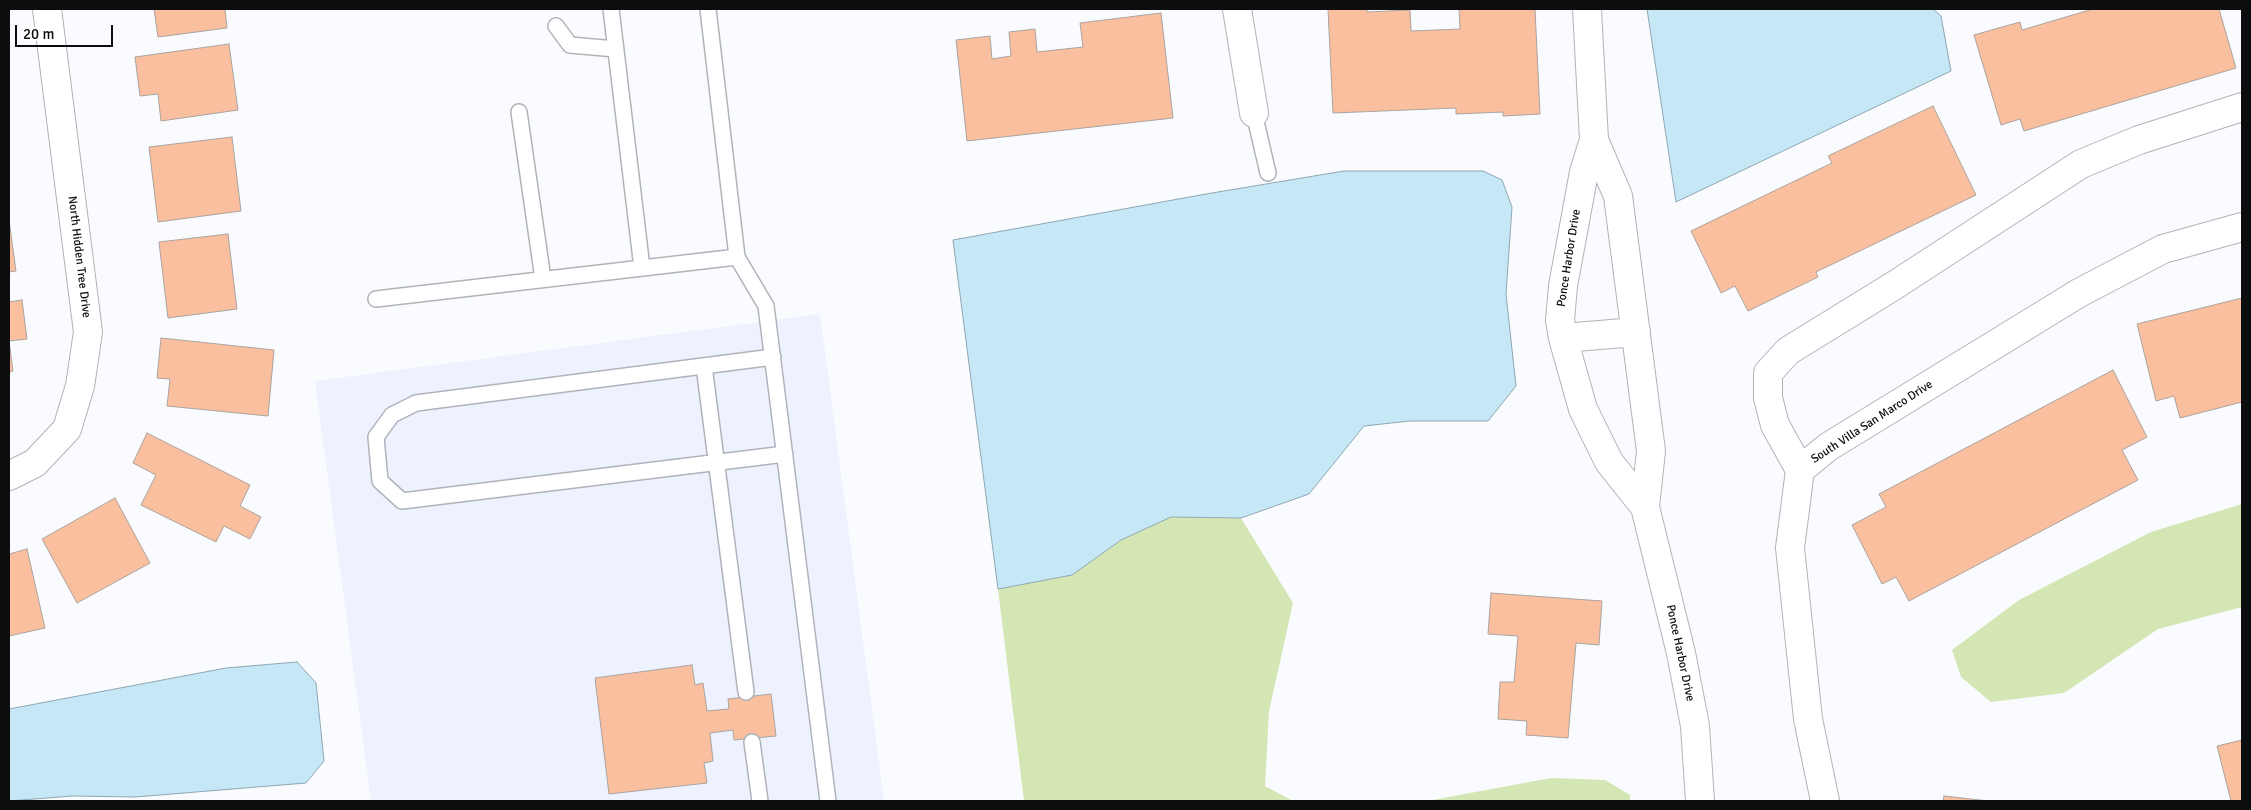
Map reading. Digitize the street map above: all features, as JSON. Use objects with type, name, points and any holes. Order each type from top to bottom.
[{"type":"street","name":"North Hidden Tree Drive","points":[[9,476],[35,463],[67,429],[80,386],[88,332],[47,9]]},
{"type":"street","points":[[1237,9],[1254,113]]},
{"type":"street","name":"Ponce Harbor Drive","points":[[1587,9],[1594,140],[1618,196],[1651,451],[1645,507],[1683,662],[1695,726],[1700,801]]},
{"type":"street","points":[[1800,470],[1775,424],[1768,398],[1768,373],[1788,351],[1895,285],[2081,164],[2139,140],[2242,107]]},
{"type":"street","name":"Ponce Harbor Drive","points":[[1594,140],[1584,172],[1563,286],[1560,320],[1563,338],[1583,409],[1609,462],[1645,507]]},
{"type":"street","name":"South Villa San Marco Drive","points":[[1825,801],[1808,719],[1790,548],[1800,470],[1828,447],[2079,293],[2163,249],[2242,227]]},
{"type":"street","points":[[1563,338],[1636,332]]},
{"type":"lane","points":[[611,9],[642,268]]},
{"type":"lane","points":[[708,9],[737,257],[766,306],[828,801]]},
{"type":"lane","points":[[556,26],[570,45],[616,49]]},
{"type":"lane","points":[[519,112],[543,279]]},
{"type":"lane","points":[[1254,113],[1268,173]]},
{"type":"lane","points":[[376,299],[737,257]]},
{"type":"lane","points":[[773,357],[416,403],[392,415],[376,437],[380,480],[402,501],[785,454]]},
{"type":"lane","points":[[704,366],[746,692]]},
{"type":"lane","points":[[752,742],[760,801]]},
{"type":"shaded area","points":[[820,314],[884,801],[371,801],[315,381]]},
{"type":"green space","points":[[2242,504],[2242,607],[2158,629],[2064,693],[1991,702],[1961,677],[1952,650],[2019,600],[2151,532]]},
{"type":"green space","points":[[1171,517],[1241,518],[1293,603],[1269,711],[1265,786],[1293,801],[1024,801],[998,589],[1072,575],[1121,540]]},
{"type":"green space","points":[[1551,778],[1605,780],[1630,795],[1630,801],[1427,801]]},
{"type":"water","points":[[1647,9],[1933,9],[1941,16],[1951,71],[1676,202]]},
{"type":"water","points":[[1344,171],[1483,171],[1502,180],[1512,207],[1506,294],[1516,386],[1488,421],[1410,421],[1364,426],[1309,494],[1241,518],[1171,517],[1121,540],[1072,575],[998,589],[953,240]]},
{"type":"water","points":[[297,662],[316,683],[324,761],[306,783],[135,797],[73,796],[9,801],[9,709],[226,668]]},
{"type":"building","points":[[154,9],[225,9],[227,28],[158,37]]},
{"type":"building","points":[[1328,9],[1367,9],[1367,12],[1410,10],[1411,31],[1460,29],[1459,9],[1535,9],[1540,114],[1503,116],[1503,112],[1456,114],[1456,108],[1333,113]]},
{"type":"building","points":[[2093,9],[2219,9],[2236,68],[2024,131],[2020,119],[2001,125],[1974,35],[2020,22],[2022,30]]},
{"type":"building","points":[[1161,13],[1173,118],[967,141],[956,40],[990,36],[992,59],[1011,56],[1009,32],[1035,29],[1037,52],[1083,47],[1080,23]]},
{"type":"building","points":[[229,44],[238,110],[161,121],[158,94],[140,96],[135,57]]},
{"type":"building","points":[[1933,106],[1976,195],[1816,272],[1818,277],[1748,311],[1735,286],[1721,293],[1691,231],[1832,163],[1828,156]]},
{"type":"building","points":[[232,137],[241,211],[158,222],[149,147]]},
{"type":"building","points":[[9,220],[16,271],[9,272]]},
{"type":"building","points":[[228,234],[237,309],[168,318],[159,242]]},
{"type":"building","points":[[2242,298],[2242,402],[2180,418],[2174,396],[2156,401],[2137,324]]},
{"type":"building","points":[[22,300],[27,339],[9,341],[9,302]]},
{"type":"building","points":[[161,338],[274,350],[268,416],[167,406],[170,379],[157,378]]},
{"type":"building","points":[[9,341],[13,371],[9,372]]},
{"type":"building","points":[[2113,370],[2147,437],[2122,450],[2138,480],[1909,601],[1896,577],[1882,584],[1852,525],[1886,507],[1879,494]]},
{"type":"building","points":[[147,433],[250,485],[240,506],[261,517],[250,539],[224,526],[216,542],[141,505],[156,475],[133,463]]},
{"type":"building","points":[[115,498],[150,563],[77,603],[42,539]]},
{"type":"building","points":[[27,549],[45,628],[9,636],[9,554]]},
{"type":"building","points":[[1491,593],[1602,601],[1599,645],[1576,643],[1568,738],[1526,735],[1527,721],[1498,719],[1500,682],[1514,682],[1518,636],[1488,634]]},
{"type":"building","points":[[692,665],[695,685],[703,683],[707,711],[729,709],[728,699],[771,694],[776,736],[734,740],[733,730],[710,733],[713,761],[704,763],[707,783],[609,794],[595,678]]},
{"type":"building","points":[[2242,740],[2242,801],[2231,801],[2217,746]]},
{"type":"building","points":[[1944,796],[1989,801],[1943,801]]}]
